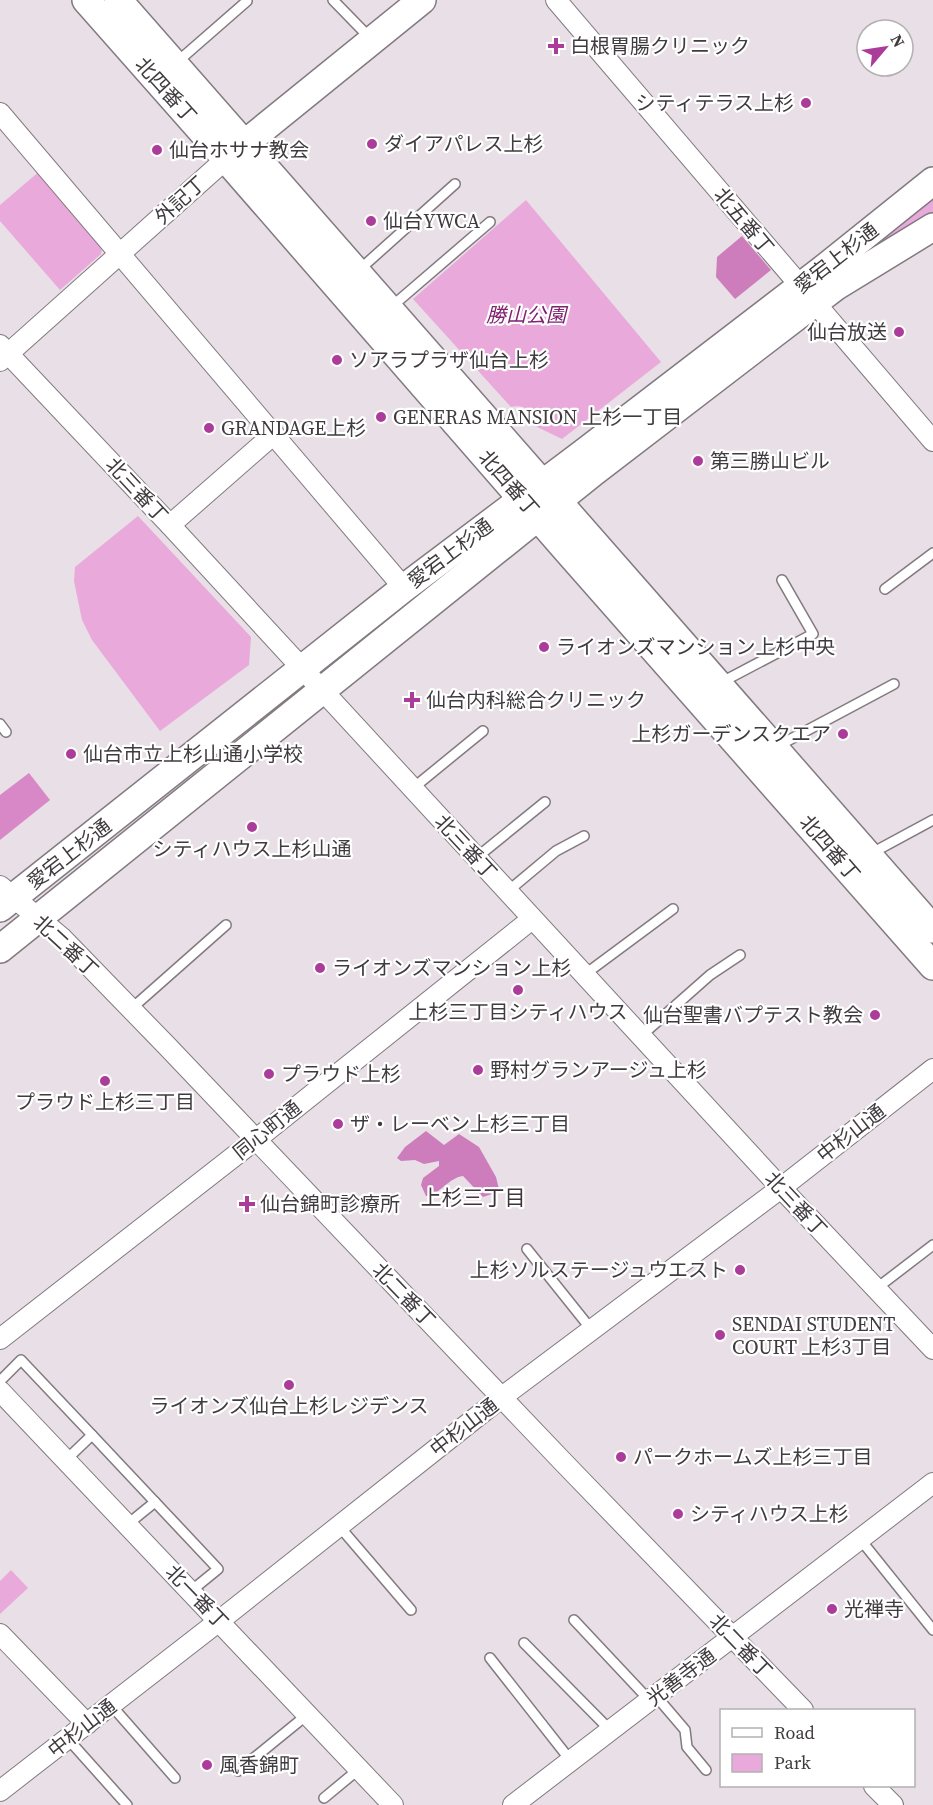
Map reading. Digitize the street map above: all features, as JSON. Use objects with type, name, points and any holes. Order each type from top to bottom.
[{"type":"street","name":"北四番丁","points":[[86,0],[357,272],[540,501],[718,684],[933,929]]},
{"type":"street","name":"北四番丁","points":[[118,0],[175,64],[235,151],[540,501],[933,966]]},
{"type":"street","name":"北五番丁","points":[[556,0],[933,441]]},
{"type":"street","name":"外記丁","points":[[3,354],[235,151],[372,40],[415,2]]},
{"type":"street","points":[[0,113],[404,588]]},
{"type":"street","name":"愛宕上杉通","points":[[0,950],[322,692],[540,501],[807,295],[933,181]]},
{"type":"street","name":"愛宕上杉通","points":[[807,295],[835,287],[933,227]]},
{"type":"street","name":"北三番丁","points":[[3,354],[170,525],[781,1188],[933,1349]]},
{"type":"street","points":[[170,525],[274,434]]},
{"type":"street","name":"愛宕上杉通","points":[[4,897],[303,670],[404,588],[540,501]]},
{"type":"street","name":"北二番丁","points":[[4,897],[62,938],[802,1709]]},
{"type":"street","name":"同心町通","points":[[0,1339],[532,919]]},
{"type":"street","name":"中杉山通","points":[[0,1791],[501,1397],[781,1188],[933,1069]]},
{"type":"street","name":"北一番丁","points":[[0,1391],[393,1805]]},
{"type":"street","name":"光善寺通","points":[[513,1805],[933,1483]]},
{"type":"street","points":[[0,1634],[87,1724]]},
{"type":"street","points":[[876,1787],[892,1805]]},
{"type":"lane","points":[[333,0],[372,40]]},
{"type":"lane","points":[[175,64],[247,1]]},
{"type":"lane","points":[[357,272],[455,184]]},
{"type":"lane","points":[[388,309],[490,222]]},
{"type":"lane","points":[[885,589],[933,553]]},
{"type":"lane","points":[[718,684],[813,634],[782,580]]},
{"type":"lane","points":[[774,748],[894,684]]},
{"type":"lane","points":[[412,789],[483,731]]},
{"type":"lane","points":[[476,858],[545,802]]},
{"type":"lane","points":[[868,855],[933,820]]},
{"type":"lane","points":[[507,892],[556,851],[584,836]]},
{"type":"lane","points":[[584,975],[673,909]]},
{"type":"lane","points":[[131,1009],[226,925]]},
{"type":"lane","points":[[641,1036],[710,975],[740,956]]},
{"type":"lane","points":[[877,1288],[933,1245]]},
{"type":"lane","points":[[527,1249],[591,1329]]},
{"type":"lane","points":[[0,1381],[21,1360],[218,1569],[191,1591]]},
{"type":"lane","points":[[66,1460],[92,1435]]},
{"type":"lane","points":[[128,1524],[155,1502]]},
{"type":"lane","points":[[339,1526],[411,1610]]},
{"type":"lane","points":[[860,1539],[933,1630]]},
{"type":"lane","points":[[574,1620],[685,1730],[687,1747],[706,1770]]},
{"type":"lane","points":[[524,1643],[611,1731]]},
{"type":"lane","points":[[490,1658],[571,1761]]},
{"type":"lane","points":[[111,1705],[175,1778]]},
{"type":"lane","points":[[238,1772],[308,1714]]},
{"type":"lane","points":[[69,1739],[128,1805]]},
{"type":"lane","points":[[324,1798],[359,1769]]},
{"type":"green space","points":[[41,170],[103,241],[101,254],[60,290],[0,221],[0,205]]},
{"type":"green space","points":[[933,188],[933,212],[907,230],[867,249]]},
{"type":"green space","name":"勝山公園","points":[[526,200],[661,362],[562,439],[533,425],[530,412],[524,408],[511,407],[413,299]]},
{"type":"green space","points":[[138,516],[251,637],[249,665],[160,731],[92,640],[82,620],[74,581],[75,567]]},
{"type":"green space","points":[[11,1570],[28,1588],[0,1614],[0,1581]]},
{"type":"shaded area","points":[[742,236],[771,270],[735,299],[716,277],[717,257]]},
{"type":"shaded area","points":[[29,773],[50,800],[0,840],[0,795]]},
{"type":"shaded area","points":[[426,1131],[444,1145],[459,1134],[479,1147],[496,1177],[499,1189],[483,1197],[463,1176],[426,1196],[421,1185],[423,1178],[439,1166],[439,1161],[424,1164],[415,1160],[401,1161],[397,1158],[405,1147]]},
{"type":"place","name":"白根胃腸クリニック","points":[[556,46]]},
{"type":"place","name":"シティテラス上杉","points":[[806,103]]},
{"type":"place","name":"ダイアパレス上杉","points":[[372,144]]},
{"type":"place","name":"仙台ホサナ教会","points":[[157,150]]},
{"type":"place","name":"仙台YWCA","points":[[371,221]]},
{"type":"place","name":"仙台放送","points":[[899,332]]},
{"type":"place","name":"ソアラプラザ仙台上杉","points":[[337,360]]},
{"type":"place","name":"GENERAS MANSION 上杉一丁目","points":[[381,417]]},
{"type":"place","name":"GRANDAGE上杉","points":[[209,428]]},
{"type":"place","name":"第三勝山ビル","points":[[698,461]]},
{"type":"place","name":"ライオンズマンション上杉中央","points":[[544,647]]},
{"type":"place","name":"仙台内科総合クリニック","points":[[412,700]]},
{"type":"place","name":"上杉ガーデンスクエア","points":[[843,734]]},
{"type":"place","name":"仙台市立上杉山通小学校","points":[[71,754]]},
{"type":"place","name":"シティハウス上杉山通","points":[[252,827]]},
{"type":"place","name":"ライオンズマンション上杉","points":[[320,968]]},
{"type":"place","name":"上杉三丁目シティハウス","points":[[518,990]]},
{"type":"place","name":"仙台聖書バプテスト教会","points":[[875,1015]]},
{"type":"place","name":"野村グランアージュ上杉","points":[[478,1070]]},
{"type":"place","name":"プラウド上杉","points":[[269,1074]]},
{"type":"place","name":"プラウド上杉三丁目","points":[[105,1081]]},
{"type":"place","name":"ザ・レーベン上杉三丁目","points":[[338,1124]]},
{"type":"place","name":"仙台錦町診療所","points":[[247,1204]]},
{"type":"place","name":"上杉ソルステージュウエスト","points":[[740,1270]]},
{"type":"place","name":"SENDAI STUDENT COURT 上杉3丁目","points":[[720,1335]]},
{"type":"place","name":"ライオンズ仙台上杉レジデンス","points":[[289,1385]]},
{"type":"place","name":"パークホームズ上杉三丁目","points":[[621,1457]]},
{"type":"place","name":"シティハウス上杉","points":[[678,1514]]},
{"type":"place","name":"光禅寺","points":[[832,1609]]},
{"type":"place","name":"風香錦町","points":[[207,1765]]},
{"type":"district","name":"上杉三丁目","points":[[473,1197]]}]
